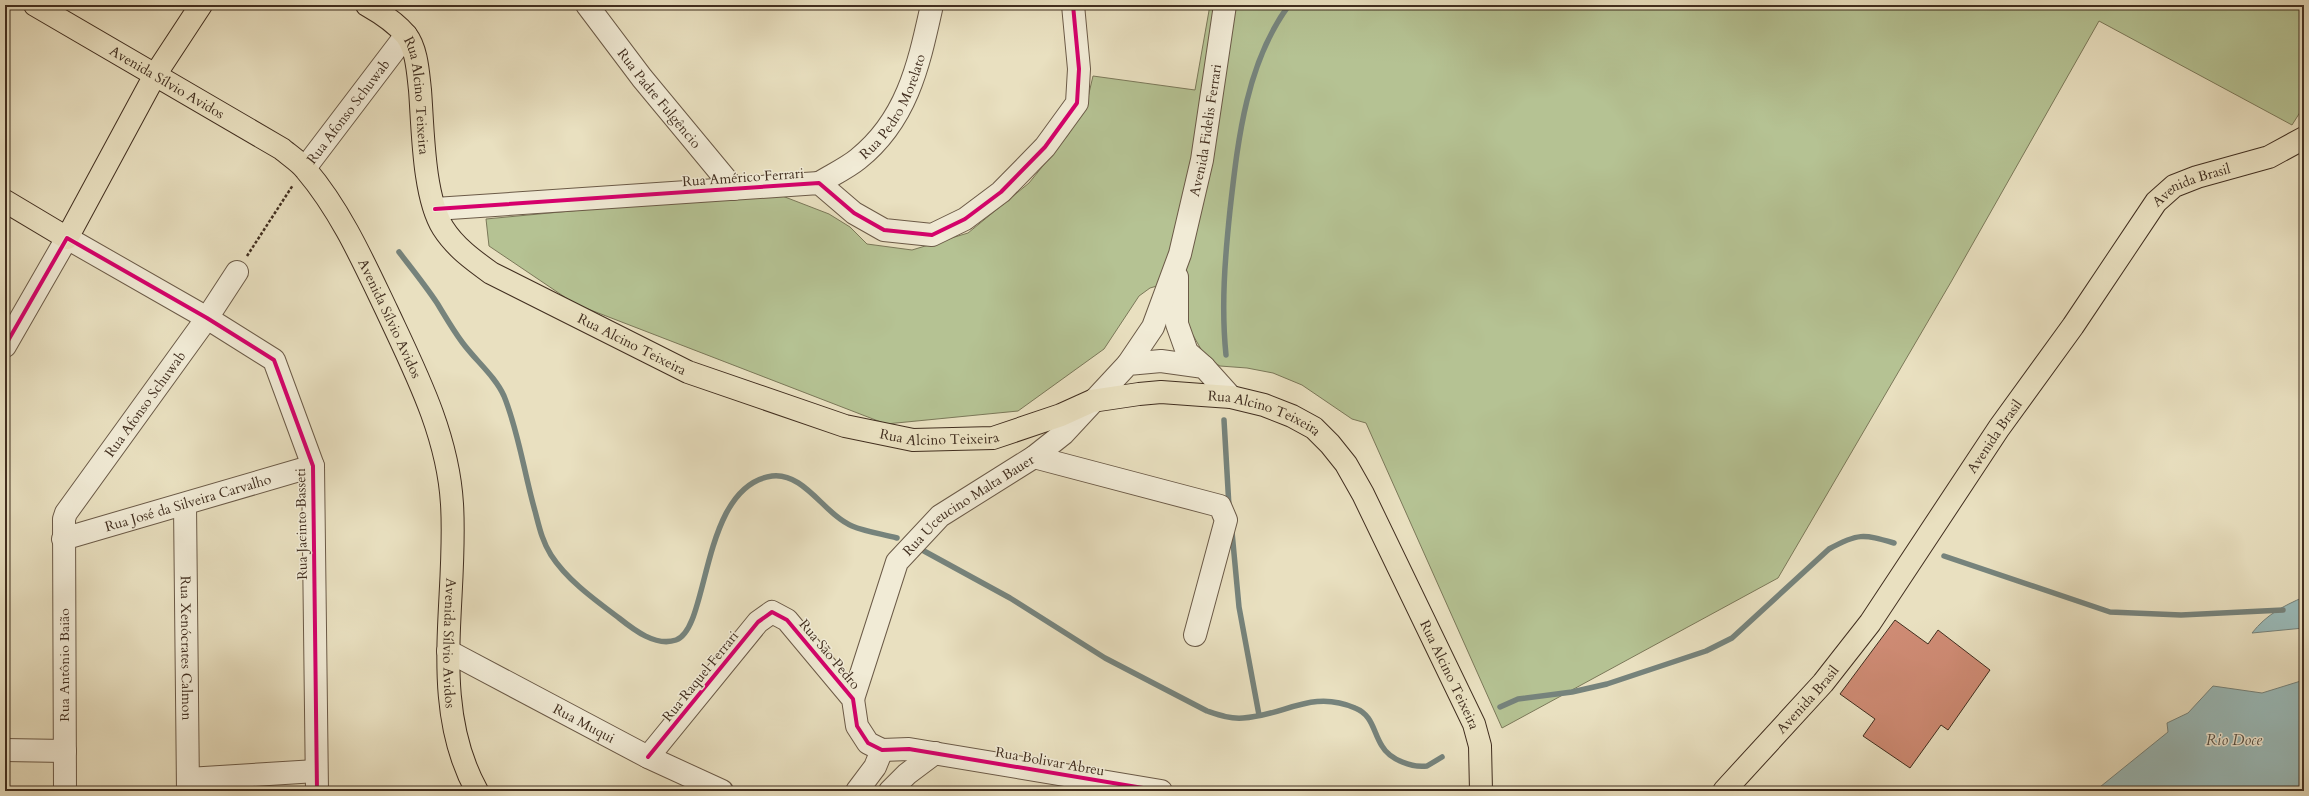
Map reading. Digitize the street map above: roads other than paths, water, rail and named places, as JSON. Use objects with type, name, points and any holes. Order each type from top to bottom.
[{"type":"main road","name":"Avenida Sílvio Avidos","points":[[35,5],[282,149],[305,168],[326,197],[350,238],[406,352],[435,420],[445,453],[452,504],[448,651],[451,709],[455,734],[462,758],[477,791]]},
{"type":"main road","points":[[67,238],[155,75],[201,5]]},
{"type":"main road","name":"Rua Alcino Teixeira","points":[[368,5],[380,12],[406,35],[416,58],[428,181],[435,209],[442,227],[453,242],[469,258],[491,273],[688,372],[845,426],[913,440],[993,438],[1061,414],[1092,401],[1161,392],[1231,397],[1264,405],[1292,416],[1314,428],[1330,444],[1346,464],[1363,494],[1474,724],[1480,746],[1481,791]]},
{"type":"main road","name":"Avenida Brasil","points":[[1724,791],[1823,683],[1870,623],[1999,428],[2073,326],[2156,202],[2174,186],[2197,176],[2269,157],[2304,138]]},
{"type":"main road","name":"Rua Jacinto Basseti","points":[[5,201],[67,238]]},
{"type":"street","name":"Rua Padre Fulgêncio","points":[[588,5],[642,78],[734,189]]},
{"type":"street","points":[[917,5],[923,45]]},
{"type":"street","name":"Rua Pedro Morelato","points":[[819,182],[858,160],[884,135],[909,92],[923,45],[932,5]]},
{"type":"street","name":"Rua Américo Ferrari","points":[[435,209],[819,182],[854,213],[884,230],[932,235],[965,219],[1001,192],[1045,147],[1077,103],[1079,69],[1073,5]]},
{"type":"street","name":"Avenida Fidelis Ferrari","points":[[1092,401],[1128,364],[1153,327],[1180,254],[1202,160],[1224,5]]},
{"type":"street","name":"Rua Afonso Schuwab","points":[[305,168],[406,35]]},
{"type":"street","points":[[5,346],[67,238]]},
{"type":"street","name":"Rua Jacinto Basseti","points":[[67,238],[207,318],[274,360],[312,466],[317,781]]},
{"type":"street","name":"Avenida Fidelis Ferrari","points":[[1180,254],[1176,292],[1177,324],[1187,352],[1204,367],[1231,397]]},
{"type":"street","name":"Rua Afonso Schuwab","points":[[63,539],[66,513],[207,318],[237,272]]},
{"type":"street","points":[[1128,364],[1161,361],[1204,367]]},
{"type":"street","name":"Rua Uceucino Malta Bauer","points":[[853,699],[897,562],[940,516],[1034,458],[1063,434],[1092,401]]},
{"type":"street","points":[[1034,458],[1220,506],[1226,520],[1194,635]]},
{"type":"street","name":"Rua José da Silveira Carvalho","points":[[63,539],[185,505],[312,466]]},
{"type":"street","name":"Rua Xenócrates Calmon","points":[[185,505],[188,785]]},
{"type":"street","name":"Rua Antônio Baião","points":[[63,539],[64,791]]},
{"type":"street","name":"Rua São Pedro","points":[[772,612],[787,620],[853,699],[857,726],[878,759]]},
{"type":"street","name":"Rua Raquel Ferrari","points":[[648,757],[758,622],[772,612]]},
{"type":"street","name":"Rua Muqui","points":[[448,651],[648,757],[722,791]]},
{"type":"street","points":[[857,791],[878,759],[909,749],[935,753]]},
{"type":"street","points":[[5,750],[65,751]]},
{"type":"street","points":[[890,791],[907,774],[935,753]]},
{"type":"street","name":"Rua Bolivar Abreu","points":[[935,753],[1161,791]]},
{"type":"street","points":[[878,759],[886,791]]},
{"type":"street","points":[[188,785],[317,781]]},
{"type":"water","points":[[2304,597],[2304,628],[2252,633],[2269,616]]},
{"type":"water","name":"Rio Doce","points":[[2304,680],[2304,791],[2095,791],[2168,732],[2167,723],[2188,713],[2213,686],[2262,693]]},
{"type":"waterway","points":[[1226,355],[1224,318],[1225,264],[1233,183],[1241,130],[1246,103],[1263,52],[1274,28],[1289,5]]},
{"type":"waterway","points":[[399,252],[437,303],[467,349],[490,375],[504,396],[518,439],[539,528],[551,555],[565,573],[582,589],[638,632],[653,639],[668,642],[676,640],[687,630],[695,611],[719,529],[731,504],[749,485],[772,476],[794,480],[814,495],[832,513],[852,526],[897,538]]},
{"type":"waterway","points":[[1224,420],[1229,507]]},
{"type":"waterway","points":[[1232,532],[1239,607],[1259,715]]},
{"type":"waterway","points":[[1500,707],[1518,699],[1572,692],[1607,684],[1706,651],[1732,638],[1829,549],[1847,540],[1861,537],[1875,538],[1894,543]]},
{"type":"waterway","points":[[924,551],[1010,598],[1105,658],[1207,711],[1229,717],[1243,718],[1272,713],[1311,702],[1325,701],[1339,703],[1355,708],[1366,715],[1372,724],[1382,746],[1396,759],[1415,766],[1427,766],[1442,757]]},
{"type":"waterway","points":[[1944,556],[2110,612],[2181,615],[2283,610]]}]
